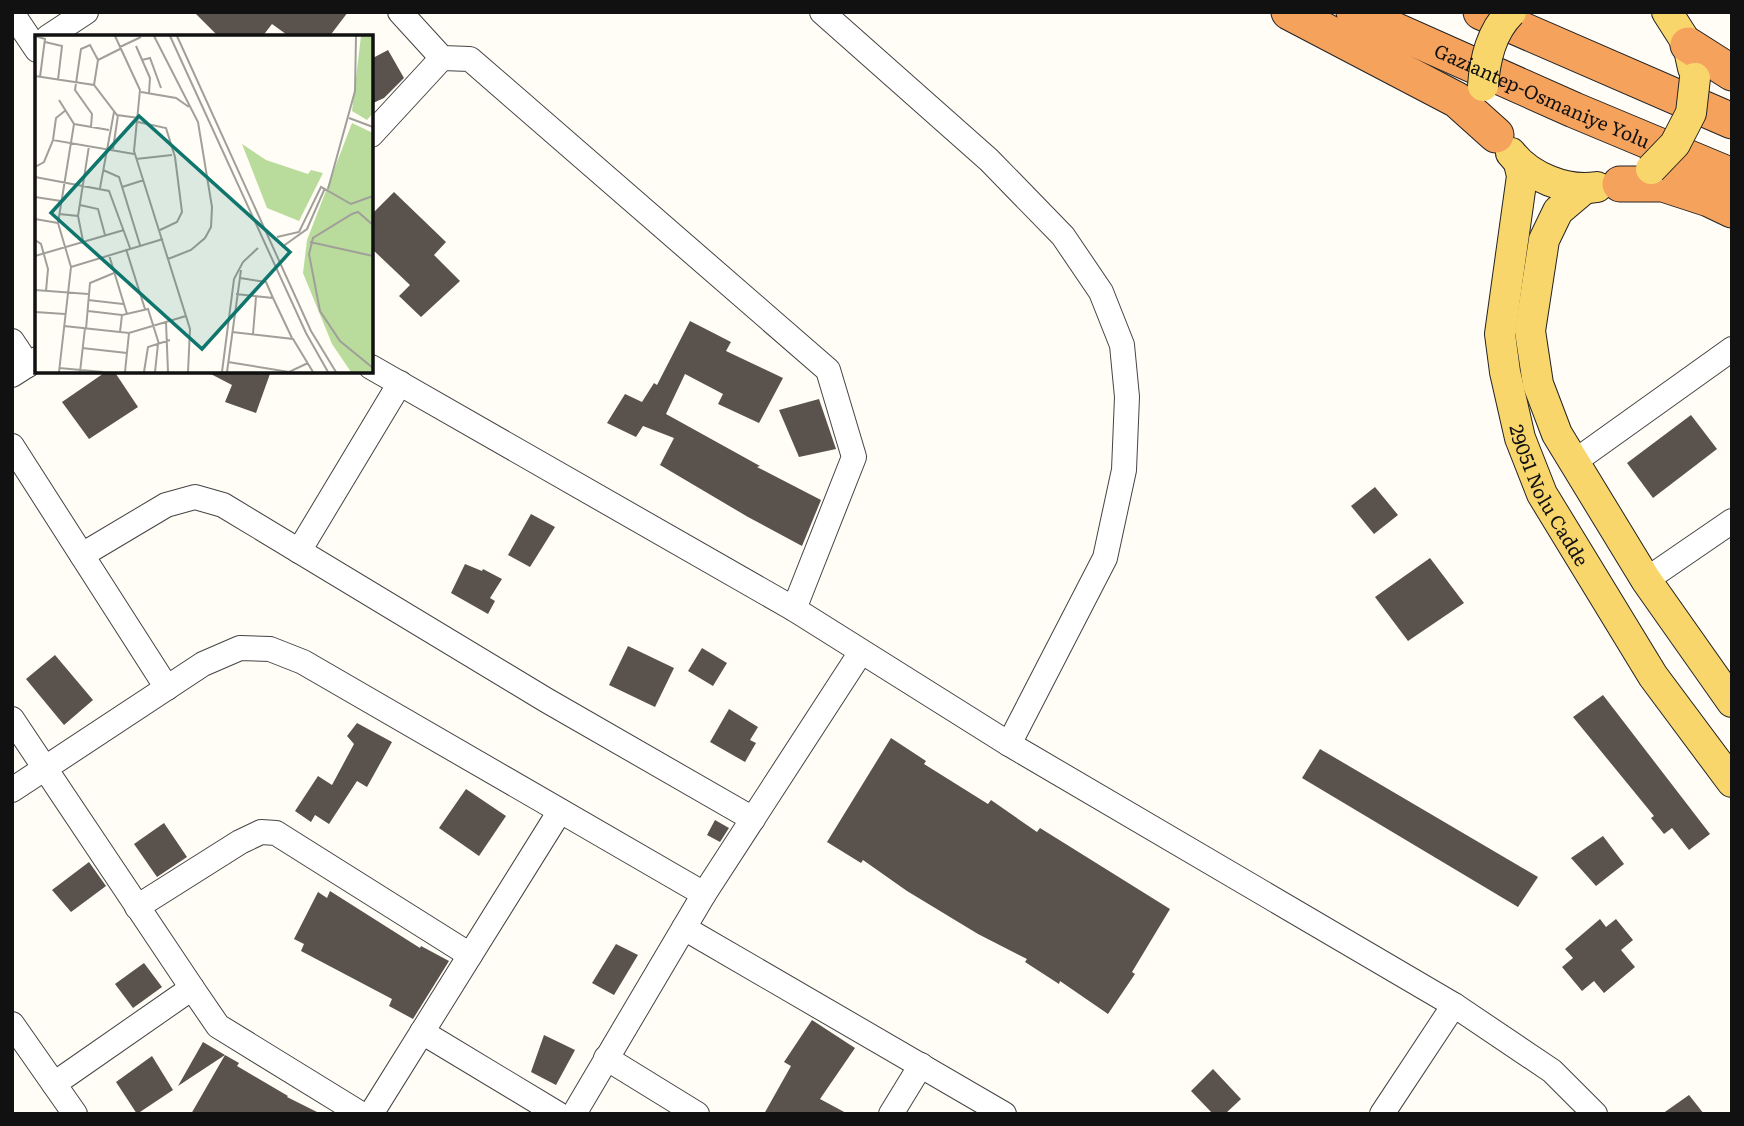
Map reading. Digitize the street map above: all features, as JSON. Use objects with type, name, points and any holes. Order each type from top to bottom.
[{"type":"highway","points":[[1289,12],[1457,100],[1496,135]]},
{"type":"highway","name":"Gaziantep-Osmaniye Yolu","points":[[1354,12],[1574,110],[1732,176]]},
{"type":"highway","points":[[1481,12],[1732,121]]},
{"type":"highway","points":[[1674,21],[1716,64],[1732,73]]},
{"type":"highway","points":[[1620,184],[1663,184],[1732,210]]},
{"type":"main road","points":[[1511,12],[1493,37],[1485,61],[1483,86],[1486,111],[1496,135],[1519,163],[1549,182],[1584,189],[1620,184],[1651,169],[1675,144],[1690,113],[1695,78],[1674,21]]},
{"type":"main road","name":"29051 Nolu Cadde","points":[[1519,163],[1522,176],[1500,334],[1505,372],[1520,438],[1542,494],[1653,676],[1732,782]]},
{"type":"main road","name":"29051 Nolu Cadde","points":[[1584,189],[1558,211],[1544,240],[1530,331],[1538,384],[1557,434],[1574,462],[1646,580],[1732,702]]},
{"type":"street","points":[[52,35],[86,12]]},
{"type":"street","points":[[400,12],[442,58]]},
{"type":"street","points":[[822,12],[989,160],[1063,236],[1101,292],[1122,345],[1127,397],[1124,470],[1105,558],[1009,744]]},
{"type":"street","points":[[13,16],[35,40]]},
{"type":"street","points":[[373,133],[442,58],[470,58],[828,370],[855,457],[794,609]]},
{"type":"street","points":[[12,341],[26,366]]},
{"type":"street","points":[[1574,462],[1732,349]]},
{"type":"street","points":[[373,368],[794,609],[1009,744],[1454,1005],[1552,1071],[1595,1114]]},
{"type":"street","points":[[299,551],[400,383]]},
{"type":"street","points":[[12,446],[167,688]]},
{"type":"street","points":[[82,555],[166,505],[195,497],[223,505],[546,700],[753,819]]},
{"type":"street","points":[[1646,580],[1732,521]]},
{"type":"street","points":[[12,790],[203,664],[240,648],[270,649],[303,662],[704,894]]},
{"type":"street","points":[[574,1114],[704,894],[862,652]]},
{"type":"street","points":[[12,719],[218,1026],[360,1114]]},
{"type":"street","points":[[371,1114],[560,811]]},
{"type":"street","points":[[138,907],[240,842],[261,832],[276,833],[470,955]]},
{"type":"street","points":[[684,928],[1004,1114]]},
{"type":"street","points":[[54,1084],[192,988]]},
{"type":"street","points":[[1382,1114],[1454,1005]]},
{"type":"street","points":[[12,1024],[75,1114]]},
{"type":"street","points":[[422,1031],[558,1114]]},
{"type":"street","points":[[606,1058],[698,1114]]},
{"type":"street","points":[[891,1114],[921,1065]]},
{"type":"building","points":[[194,12],[348,12],[331,35],[287,35],[272,24],[264,35],[217,35]]},
{"type":"building","points":[[388,50],[404,78],[384,98],[373,103],[373,58]]},
{"type":"building","points":[[394,192],[446,242],[434,255],[460,281],[421,317],[399,296],[410,285],[373,250],[373,213]]},
{"type":"building","points":[[690,321],[731,342],[726,351],[783,378],[759,423],[718,404],[723,394],[685,374],[666,414],[760,466],[757,467],[821,500],[802,546],[660,465],[674,438],[643,426],[636,437],[607,423],[625,394],[642,402],[654,383],[657,385]]},
{"type":"building","points":[[104,373],[115,373],[138,407],[89,439],[62,402]]},
{"type":"building","points":[[209,373],[270,373],[256,413],[225,402],[232,385]]},
{"type":"building","points":[[819,399],[836,449],[799,457],[779,410]]},
{"type":"building","points":[[1691,415],[1717,449],[1653,498],[1627,463]]},
{"type":"building","points":[[1375,487],[1398,515],[1374,534],[1351,506]]},
{"type":"building","points":[[531,514],[555,527],[530,567],[508,555]]},
{"type":"building","points":[[1430,558],[1464,603],[1408,641],[1375,597]]},
{"type":"building","points":[[465,564],[482,571],[483,569],[502,579],[490,598],[495,601],[488,614],[451,593]]},
{"type":"building","points":[[628,646],[674,668],[655,707],[609,685]]},
{"type":"building","points":[[702,648],[727,663],[713,686],[688,671]]},
{"type":"building","points":[[55,655],[93,700],[64,725],[26,679]]},
{"type":"building","points":[[1603,695],[1710,834],[1689,850],[1672,828],[1664,834],[1651,818],[1654,816],[1573,717]]},
{"type":"building","points":[[729,709],[758,727],[750,740],[756,743],[745,762],[710,742]]},
{"type":"building","points":[[357,723],[392,742],[367,787],[357,781],[329,824],[315,815],[311,822],[295,811],[318,776],[332,785],[354,744],[347,736]]},
{"type":"building","points":[[891,738],[926,761],[924,764],[988,804],[991,800],[1037,832],[1040,828],[1170,909],[1132,972],[1135,974],[1108,1014],[1060,981],[1059,984],[1025,962],[1027,959],[978,934],[907,891],[863,860],[861,863],[827,842]]},
{"type":"building","points":[[1320,749],[1538,877],[1518,907],[1302,778]]},
{"type":"building","points":[[466,789],[506,816],[479,856],[439,828]]},
{"type":"building","points":[[715,820],[729,828],[720,842],[707,835]]},
{"type":"building","points":[[164,823],[187,857],[157,877],[134,844]]},
{"type":"building","points":[[1603,836],[1624,864],[1596,886],[1571,858]]},
{"type":"building","points":[[89,862],[106,886],[71,912],[52,890]]},
{"type":"building","points":[[330,891],[420,948],[421,946],[449,961],[413,1019],[389,1006],[392,999],[301,951],[304,944],[294,939],[318,892],[327,898]]},
{"type":"building","points":[[1600,919],[1606,927],[1616,919],[1633,940],[1621,950],[1635,967],[1604,993],[1594,981],[1582,991],[1562,967],[1573,958],[1565,949]]},
{"type":"building","points":[[616,944],[638,955],[614,995],[592,983]]},
{"type":"building","points":[[144,963],[162,987],[133,1008],[115,984]]},
{"type":"building","points":[[812,1020],[855,1048],[820,1099],[848,1114],[764,1114],[791,1066],[784,1062]]},
{"type":"building","points":[[544,1035],[575,1050],[556,1085],[531,1072]]},
{"type":"building","points":[[203,1042],[225,1055],[178,1086]]},
{"type":"building","points":[[225,1055],[239,1063],[237,1066],[287,1097],[321,1114],[191,1114]]},
{"type":"building","points":[[152,1056],[173,1090],[137,1114],[116,1082]]},
{"type":"building","points":[[1213,1069],[1241,1099],[1225,1114],[1213,1114],[1191,1091]]},
{"type":"building","points":[[1689,1095],[1704,1114],[1662,1114]]}]
